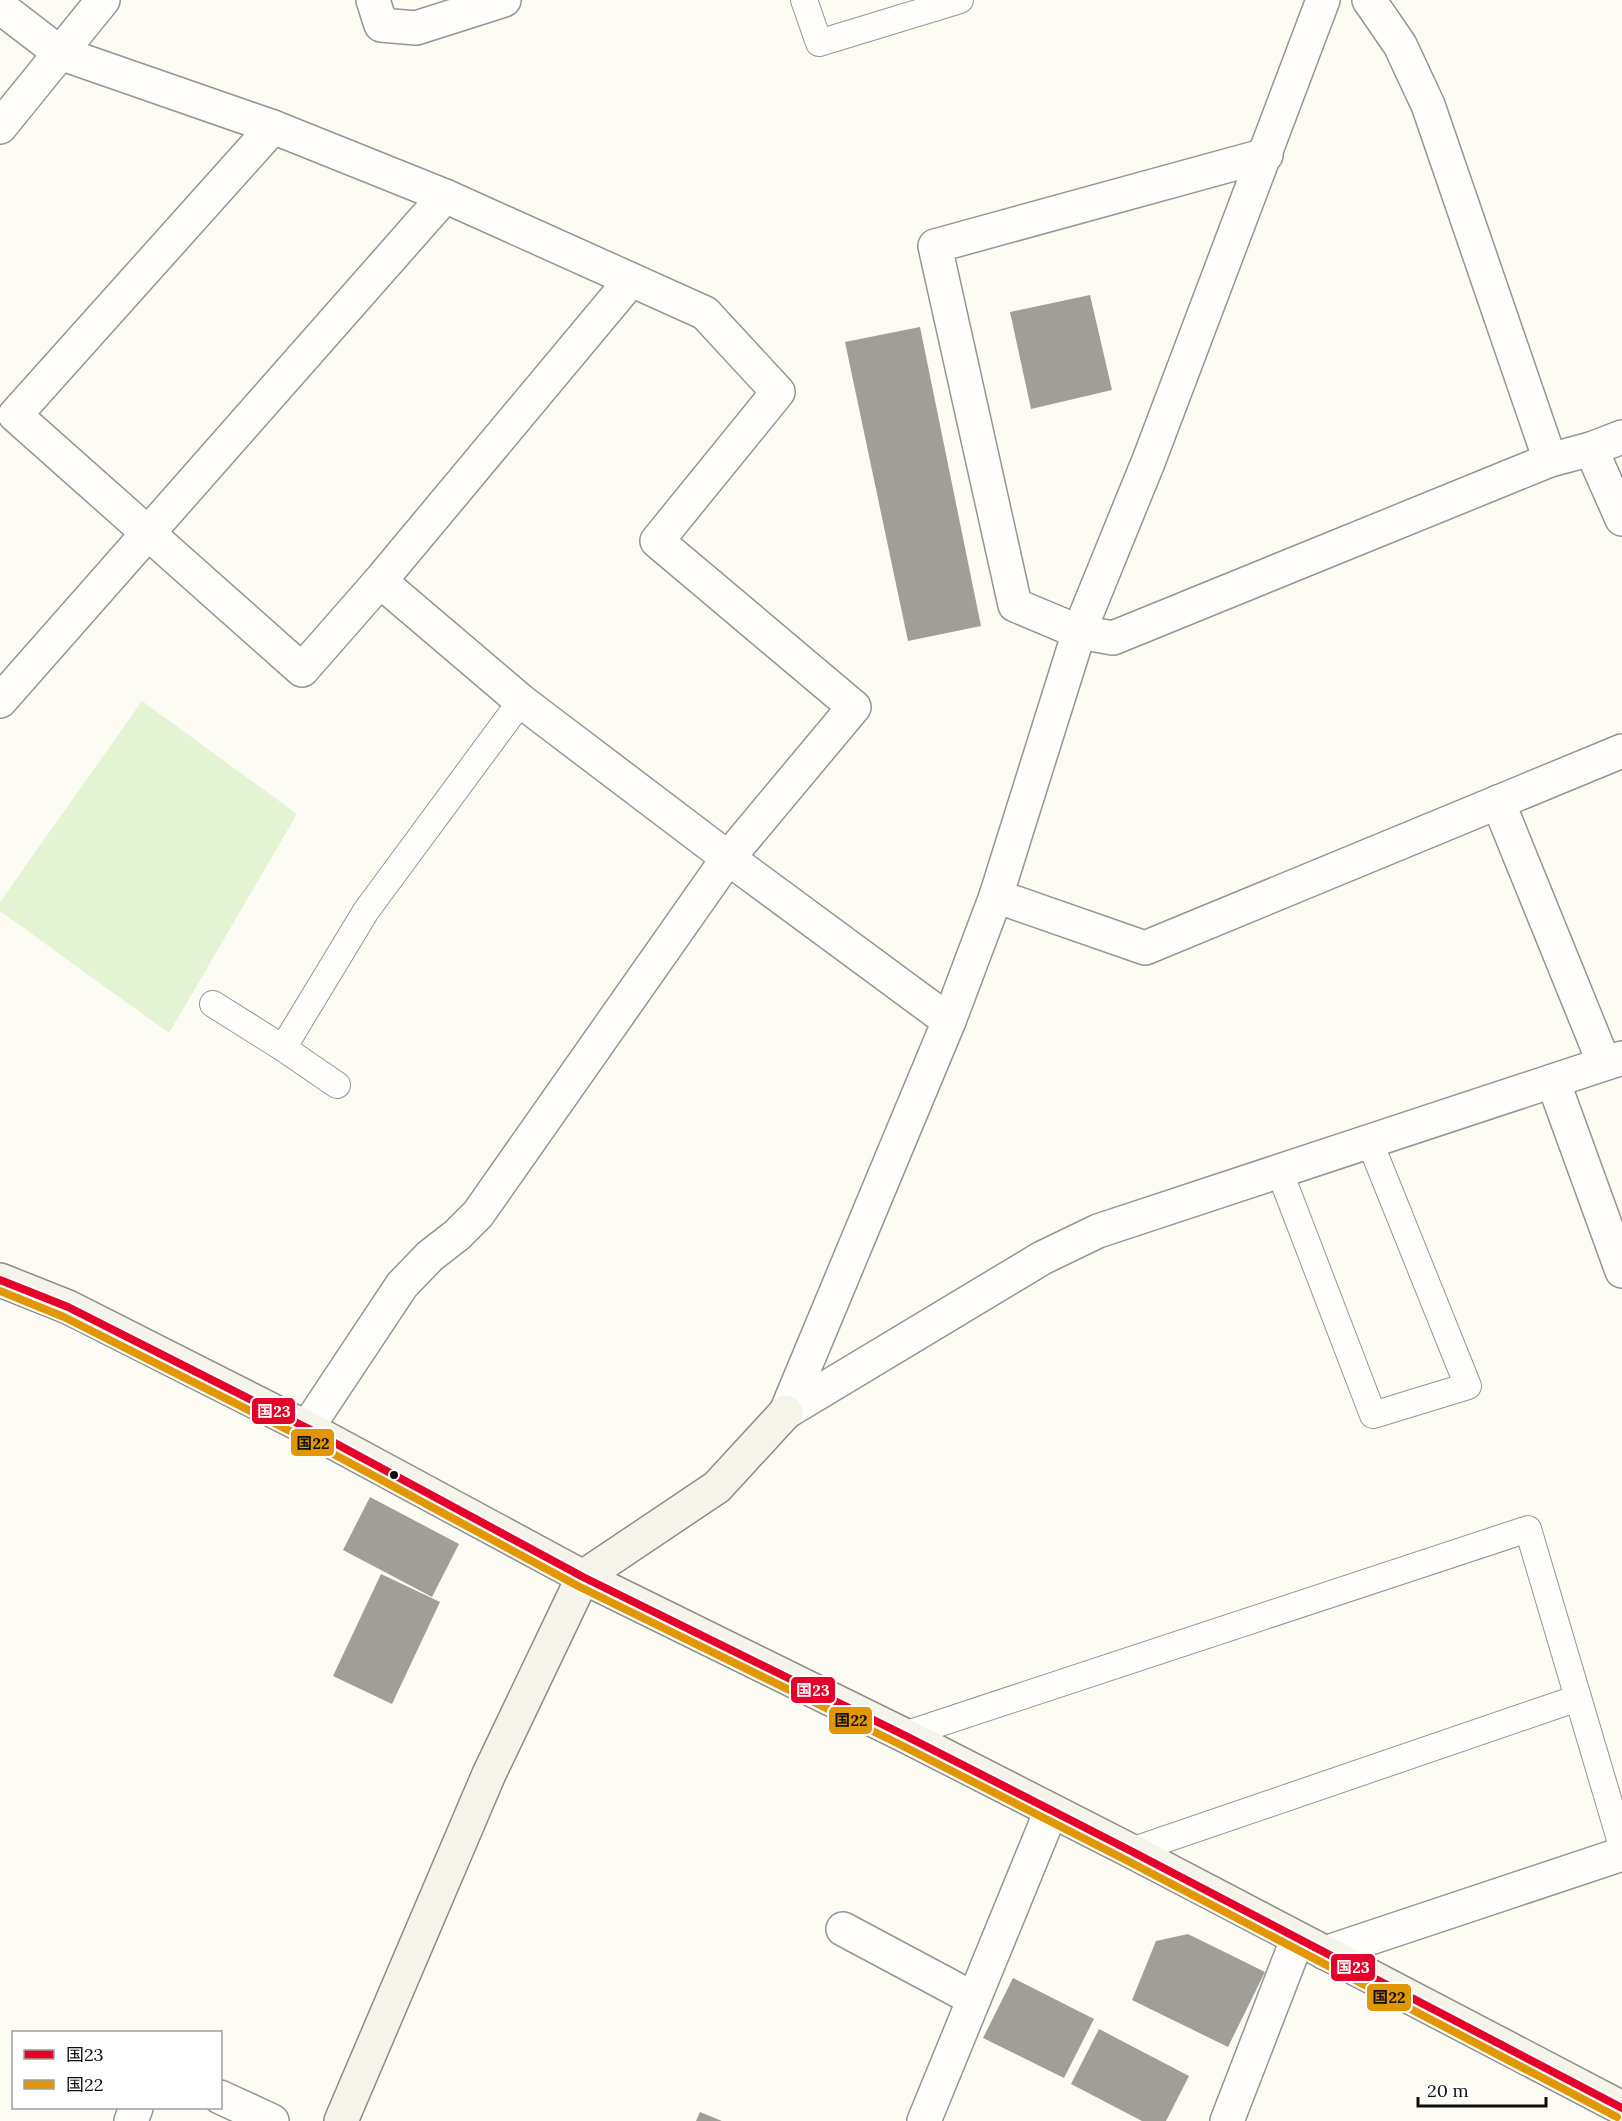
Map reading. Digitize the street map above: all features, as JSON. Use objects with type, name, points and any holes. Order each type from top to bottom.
[{"type":"street","points":[[0,127],[104,0]]},
{"type":"street","points":[[373,0],[381,25],[416,28],[504,0]]},
{"type":"street","points":[[786,1412],[949,1021],[996,896],[1079,632],[1149,460],[1323,0]]},
{"type":"street","points":[[1369,0],[1400,45],[1428,105],[1550,460]]},
{"type":"street","points":[[0,7],[60,54],[273,127],[445,196],[705,313],[778,392],[657,541],[854,707],[728,858],[478,1214],[457,1235],[430,1256],[402,1285],[307,1428]]},
{"type":"street","points":[[273,127],[15,415],[302,670],[380,581],[631,280]]},
{"type":"street","points":[[1266,155],[935,246],[1015,604],[1079,632],[1113,638],[1550,460],[1591,449],[1622,437]]},
{"type":"street","points":[[4,690],[148,532],[445,196]]},
{"type":"street","points":[[1591,449],[1622,519]]},
{"type":"street","points":[[380,581],[521,701],[949,1021]]},
{"type":"street","points":[[996,896],[1145,948],[1622,751]]},
{"type":"street","points":[[341,2121],[489,1774],[583,1576],[717,1487],[786,1412],[1042,1258],[1098,1231],[1613,1060],[1498,802]]},
{"type":"street","points":[[1552,1081],[1622,1271]]},
{"type":"street","points":[[0,1280],[68,1307],[307,1428],[583,1576],[1051,1810],[1622,2108]]},
{"type":"street","points":[[924,2121],[1051,1810]]},
{"type":"street","points":[[1227,2121],[1311,1947],[1622,1854]]},
{"type":"street","points":[[843,1929],[974,1999]]},
{"type":"street","points":[[222,2098],[272,2121]]},
{"type":"lane","points":[[804,0],[819,43],[960,0]]},
{"type":"lane","points":[[283,1048],[366,911],[521,701]]},
{"type":"lane","points":[[213,1004],[338,1085]]},
{"type":"lane","points":[[1279,1170],[1372,1415],[1468,1386],[1369,1140]]},
{"type":"lane","points":[[904,1735],[1528,1529],[1622,1846]]},
{"type":"lane","points":[[1131,1851],[1578,1698]]},
{"type":"green space","points":[[142,701],[297,814],[169,1033],[0,911],[0,902]]},
{"type":"building","points":[[1090,295],[1112,390],[1031,409],[1010,312]]},
{"type":"building","points":[[920,327],[981,626],[908,641],[845,342]]},
{"type":"building","points":[[370,1497],[459,1544],[432,1597],[343,1550]]},
{"type":"building","points":[[381,1574],[440,1602],[392,1704],[333,1676]]},
{"type":"building","points":[[1188,1934],[1265,1972],[1228,2047],[1132,2000],[1156,1941]]},
{"type":"building","points":[[1013,1978],[1094,2019],[1064,2078],[983,2038]]},
{"type":"building","points":[[1099,2029],[1189,2076],[1166,2121],[1142,2121],[1071,2084]]},
{"type":"building","points":[[700,2112],[722,2121],[696,2121]]},
{"type":"transit line","name":"国23","points":[[0,1280],[68,1307],[307,1428],[583,1577],[904,1735],[1131,1851],[1622,2108]]},
{"type":"transit line","name":"国22","points":[[0,1291],[64,1317],[302,1437],[578,1586],[899,1744],[1126,1860],[1617,2117]]}]
